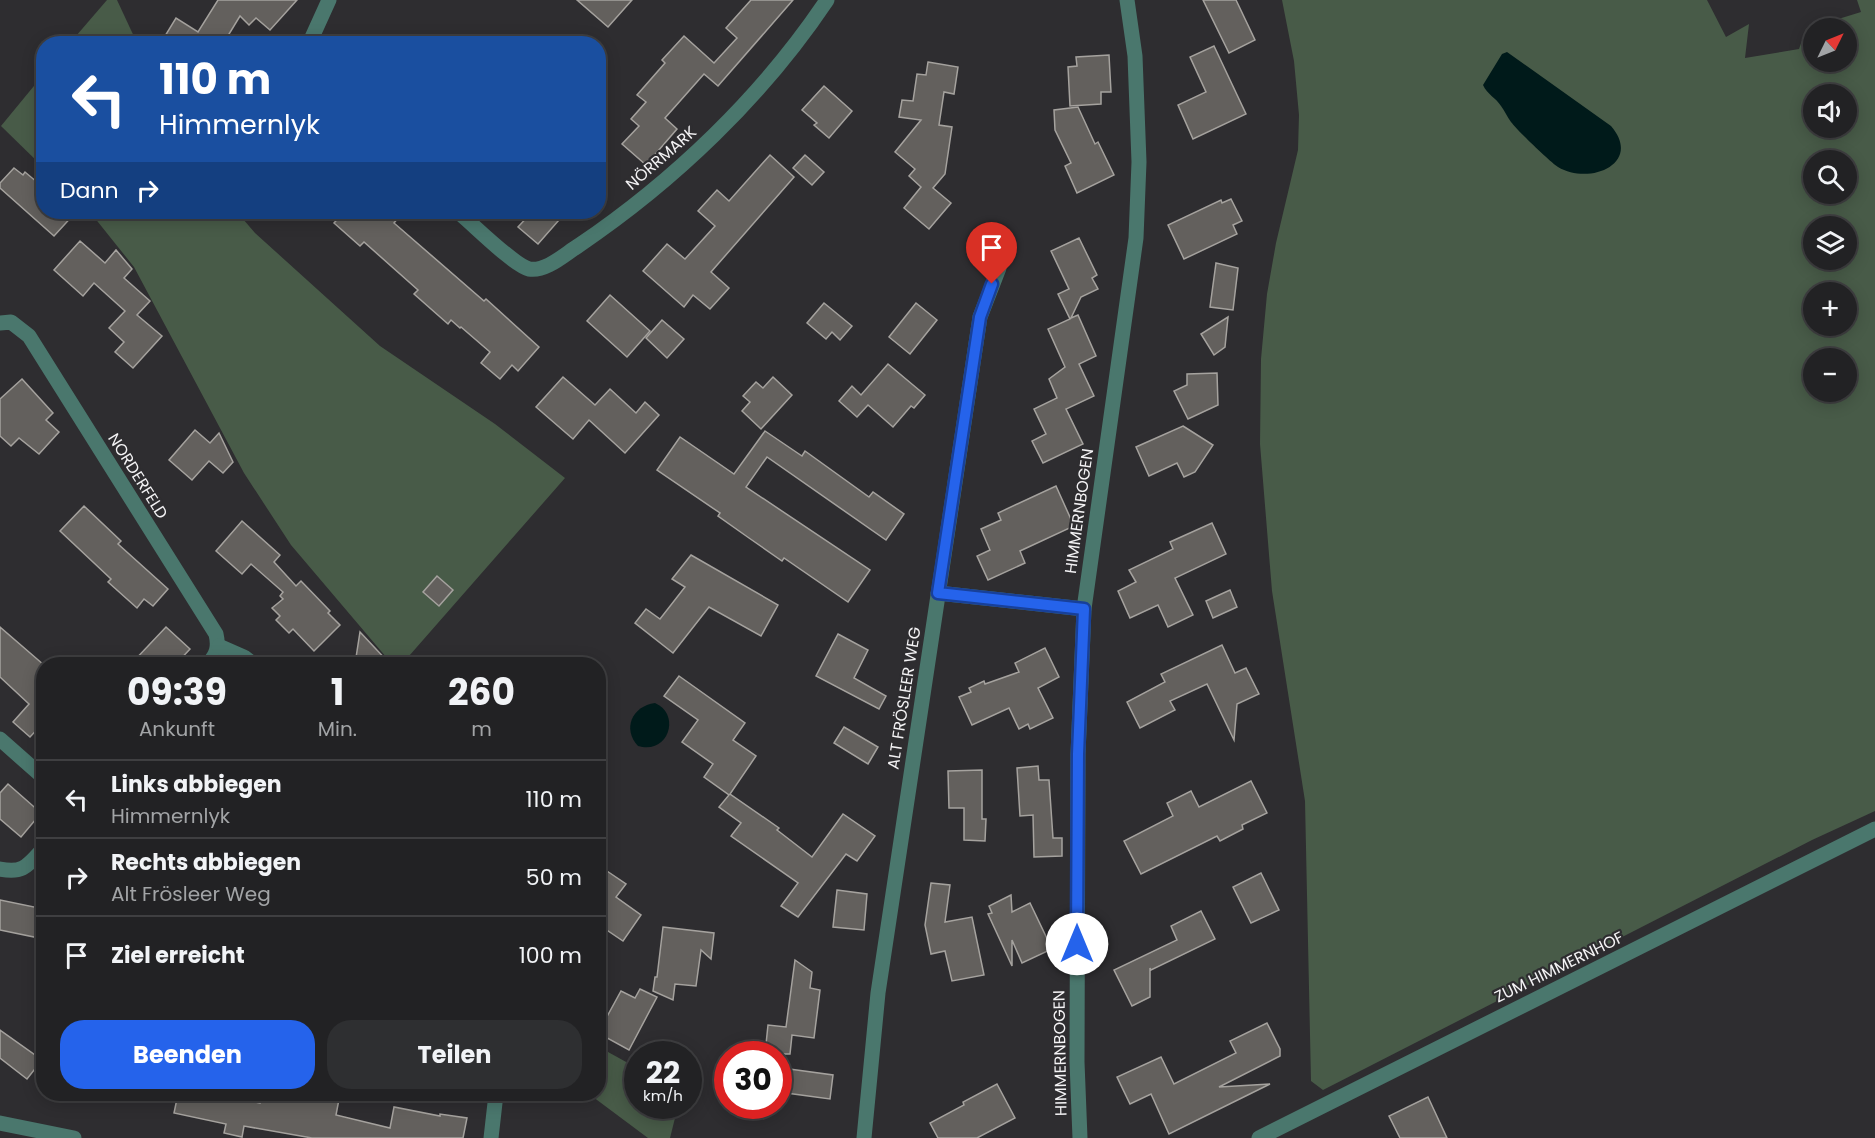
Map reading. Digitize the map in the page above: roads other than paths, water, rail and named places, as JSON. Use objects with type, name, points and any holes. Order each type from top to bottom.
[{"type":"street","points":[[313,36],[329,0]]},
{"type":"street","name":"NÖRRMARK","points":[[466,219],[516,262],[530,269],[547,266],[593,236],[651,192],[710,140],[763,83],[812,23],[826,0]]},
{"type":"street","name":"HIMMERNBOGEN","points":[[1080,1138],[1077,1062],[1078,754],[1084,609],[1136,238],[1138,162],[1136,56],[1126,0]]},
{"type":"street","name":"ALT FRÖSLEER WEG","points":[[864,1138],[878,993],[980,317],[999,268]]},
{"type":"street","name":"NORDERFELD","points":[[0,324],[11,322],[29,336],[216,634],[219,646]]},
{"type":"street","points":[[938,593],[1084,609]]},
{"type":"street","points":[[214,657],[219,646],[244,657]]},
{"type":"street","points":[[0,739],[36,771]]},
{"type":"street","name":"ZUM HIMMERNHOF","points":[[1259,1138],[1875,830]]},
{"type":"street","points":[[0,869],[13,872],[21,870],[36,856]]},
{"type":"street","points":[[491,1138],[495,1101]]},
{"type":"street","points":[[0,1123],[74,1138]]},
{"type":"water","points":[[1507,52],[1611,126],[1619,139],[1621,151],[1617,160],[1608,168],[1597,172],[1584,174],[1571,172],[1558,167],[1527,139],[1483,85],[1502,54]]},
{"type":"water","points":[[655,703],[663,708],[668,716],[668,732],[657,745],[638,746],[631,733],[632,719],[640,709]]}]
